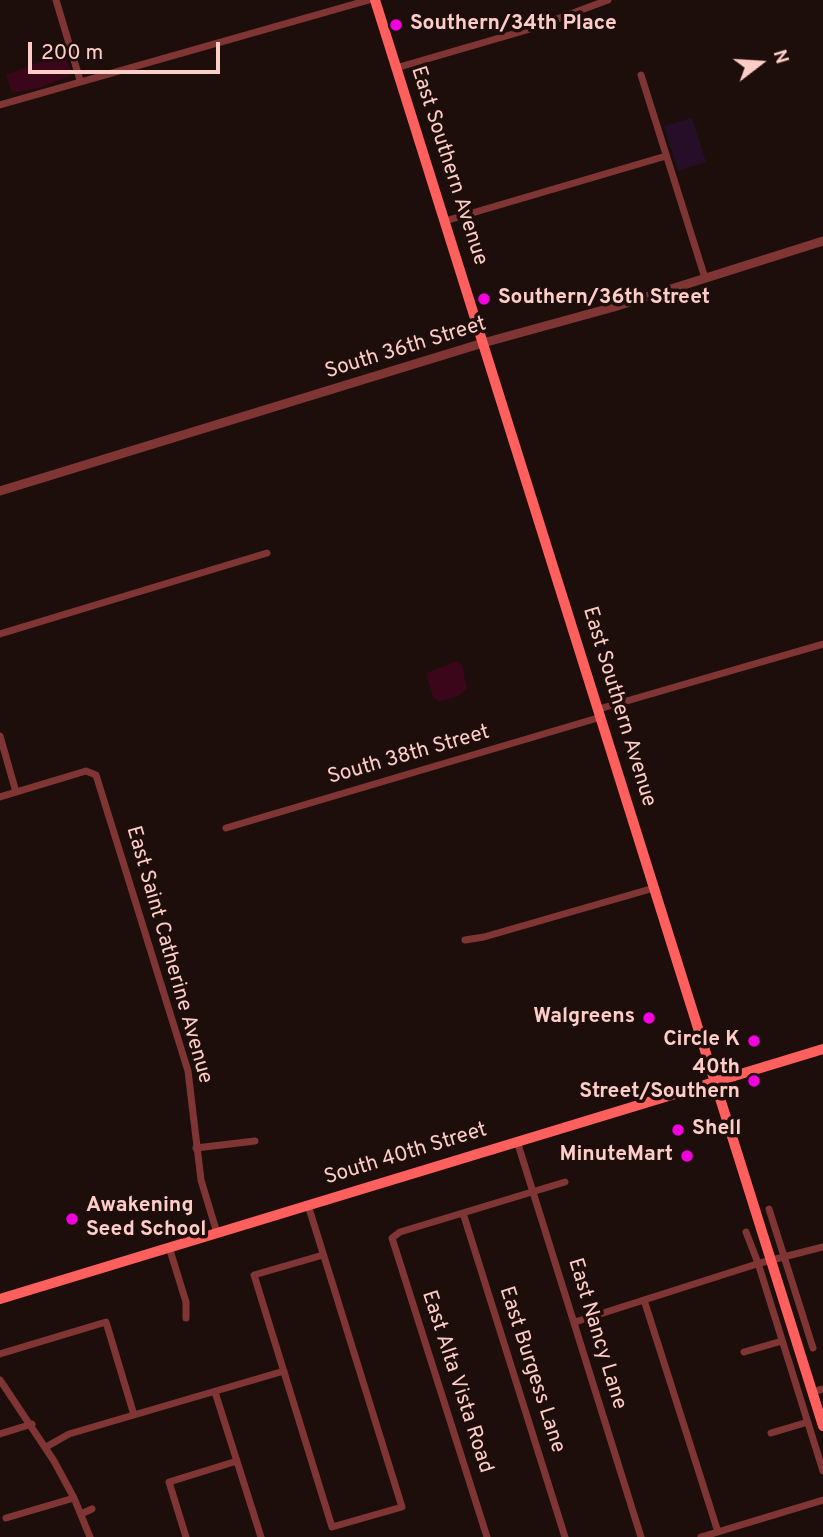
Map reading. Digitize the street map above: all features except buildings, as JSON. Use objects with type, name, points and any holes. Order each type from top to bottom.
[{"type":"main road","name":"East Southern Avenue","points":[[375,0],[770,1260],[818,1390],[823,1426]]},
{"type":"main road","name":"South 40th Street","points":[[0,1299],[823,1049]]},
{"type":"street","points":[[56,0],[80,80]]},
{"type":"street","points":[[0,105],[80,80],[369,0]]},
{"type":"street","points":[[396,68],[530,29],[608,0]]},
{"type":"street","points":[[641,75],[705,278]]},
{"type":"street","points":[[445,221],[666,156]]},
{"type":"street","name":"South 36th Street","points":[[0,491],[823,241]]},
{"type":"street","points":[[0,634],[267,553]]},
{"type":"street","name":"South 38th Street","points":[[226,828],[823,645]]},
{"type":"street","points":[[0,736],[16,792],[0,797]]},
{"type":"street","name":"East Saint Catherine Avenue","points":[[16,792],[86,771],[96,775],[188,1071],[201,1180],[217,1233]]},
{"type":"street","points":[[465,940],[484,937],[654,888]]},
{"type":"street","points":[[196,1148],[255,1140]]},
{"type":"street","name":"East Nancy Lane","points":[[517,1141],[641,1537]]},
{"type":"street","points":[[463,1213],[565,1182]]},
{"type":"street","points":[[308,1205],[402,1507],[332,1527],[254,1275],[323,1255]]},
{"type":"street","points":[[769,1209],[813,1348]]},
{"type":"street","name":"East Alta Vista Road","points":[[463,1213],[400,1232],[392,1238],[487,1537]]},
{"type":"street","name":"East Burgess Lane","points":[[463,1213],[565,1537]]},
{"type":"street","points":[[746,1232],[823,1471]]},
{"type":"street","points":[[169,1247],[187,1302],[186,1318]]},
{"type":"street","points":[[575,1322],[770,1260],[823,1247]]},
{"type":"street","points":[[644,1300],[718,1532]]},
{"type":"street","points":[[0,1354],[106,1322],[134,1415]]},
{"type":"street","points":[[744,1352],[782,1341]]},
{"type":"street","points":[[46,1447],[69,1434],[284,1371]]},
{"type":"street","points":[[0,1380],[46,1447],[74,1498],[90,1537]]},
{"type":"street","points":[[215,1392],[261,1537]]},
{"type":"street","points":[[771,1433],[808,1422]]},
{"type":"street","points":[[0,1434],[32,1424]]},
{"type":"street","points":[[186,1537],[169,1482],[237,1461]]},
{"type":"street","points":[[6,1518],[74,1498]]},
{"type":"street","points":[[701,1537],[823,1500]]},
{"type":"street","points":[[81,1514],[92,1510]]},
{"type":"shaded area","points":[[66,57],[70,76],[39,88],[12,93],[6,75],[34,64]]},
{"type":"shaded area","points":[[692,118],[706,162],[678,171],[664,126]]},
{"type":"shaded area","points":[[457,661],[462,665],[467,689],[460,695],[439,702],[433,697],[426,673]]},
{"type":"place","name":"Southern/34th Place","points":[[396,25]]},
{"type":"place","name":"Southern/36th Street","points":[[484,299]]},
{"type":"place","name":"Walgreens","points":[[649,1018]]},
{"type":"place","name":"Circle K","points":[[754,1041]]},
{"type":"place","name":"40th Street/Southern","points":[[754,1081]]},
{"type":"place","name":"Shell","points":[[678,1130]]},
{"type":"place","name":"MinuteMart","points":[[687,1156]]},
{"type":"place","name":"Awakening Seed School","points":[[72,1219]]}]
